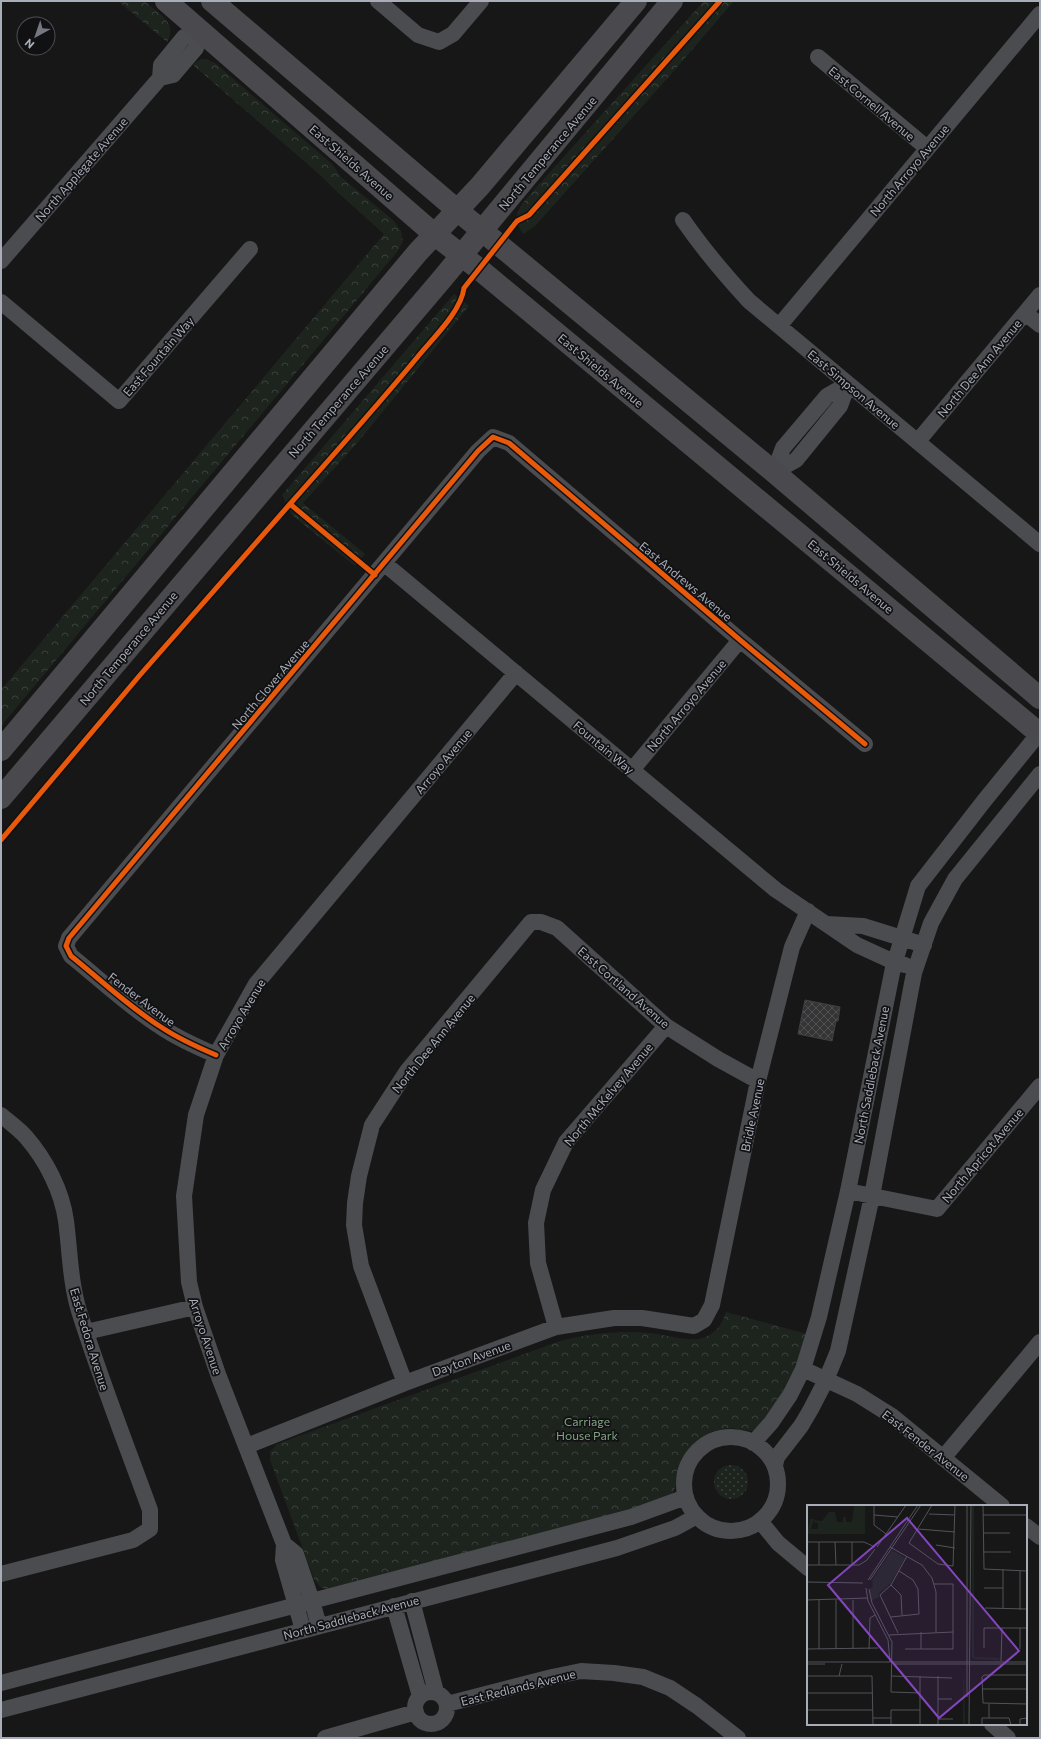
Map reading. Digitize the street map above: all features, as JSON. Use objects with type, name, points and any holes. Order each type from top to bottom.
[{"type":"main road","name":"East Shields Avenue","points":[[166,1],[434,234],[462,255],[826,555],[1039,733]]},
{"type":"main road","points":[[212,1],[457,210],[774,472],[1040,698]]},
{"type":"main road","points":[[1,750],[434,234],[480,186],[636,1]]},
{"type":"main road","name":"North Temperance Avenue","points":[[1,798],[462,255],[672,1]]},
{"type":"street","points":[[378,1],[418,35],[439,42],[454,34],[481,1]]},
{"type":"street","name":"North Arroyo Avenue","points":[[778,326],[1040,14]]},
{"type":"street","name":"North Applegate Avenue","points":[[1,260],[160,78],[161,64],[184,37],[200,31]]},
{"type":"street","name":"East Cornell Avenue","points":[[818,57],[927,148]]},
{"type":"street","name":"East Simpson Avenue","points":[[683,220],[702,248],[749,301],[1040,544]]},
{"type":"street","name":"East Fountain Way","points":[[1,302],[119,401],[250,249]]},
{"type":"street","name":"North Dee Ann Avenue","points":[[918,442],[1040,295]]},
{"type":"street","points":[[1025,313],[1040,326]]},
{"type":"street","points":[[774,472],[796,460],[840,406],[848,384]]},
{"type":"street","name":"North Clover Avenue","points":[[66,946],[69,938],[385,564],[478,451],[493,437]]},
{"type":"street","name":"East Andrews Avenue","points":[[493,437],[509,443],[740,640],[865,744]]},
{"type":"street","name":"Fountain Way","points":[[385,564],[776,890],[856,945],[894,962],[916,968]]},
{"type":"street","name":"North Arroyo Avenue","points":[[632,770],[740,640]]},
{"type":"street","name":"Arroyo Avenue","points":[[303,1630],[283,1560],[284,1544],[219,1377],[195,1307],[189,1282],[184,1196],[196,1115],[216,1055],[256,984],[516,673]]},
{"type":"street","name":"North Saddleback Avenue","points":[[753,1442],[762,1435],[780,1411],[803,1369],[819,1317],[848,1191],[894,962],[918,886],[1039,733]]},
{"type":"street","name":"North Saddleback Avenue","points":[[774,1465],[777,1457],[801,1426],[826,1380],[838,1351],[872,1196],[916,968],[931,923],[955,878],[1040,774]]},
{"type":"street","name":"Bridle Avenue","points":[[704,1320],[712,1306],[758,1081],[792,947],[808,911]]},
{"type":"street","name":"North Dee Ann Avenue","points":[[404,1383],[361,1266],[354,1225],[355,1203],[359,1176],[372,1125],[407,1071],[531,922]]},
{"type":"street","name":"East Cortland Avenue","points":[[531,922],[541,922],[557,928],[666,1026],[718,1059],[758,1081]]},
{"type":"street","points":[[827,924],[863,926],[924,945]]},
{"type":"street","name":"Fender Avenue","points":[[66,946],[71,956],[135,1009],[161,1027],[187,1042],[216,1055]]},
{"type":"street","name":"North McKelvey Avenue","points":[[556,1327],[538,1263],[536,1223],[543,1190],[566,1142],[666,1026]]},
{"type":"street","name":"North Apricot Avenue","points":[[848,1191],[937,1209],[1040,1086]]},
{"type":"street","name":"East Fedora Avenue","points":[[1,1115],[26,1136],[43,1161],[56,1187],[66,1219],[70,1263],[76,1302],[150,1510],[150,1529],[133,1540],[1,1574]]},
{"type":"street","points":[[86,1332],[195,1307]]},
{"type":"street","name":"Dayton Avenue","points":[[247,1446],[404,1383],[556,1327],[614,1318],[642,1318],[694,1326],[704,1320]]},
{"type":"street","points":[[943,1458],[1040,1342]]},
{"type":"street","name":"East Fender Avenue","points":[[803,1369],[856,1394],[892,1416],[1001,1505]]},
{"type":"street","points":[[726,1437],[742,1438],[753,1442],[768,1454],[774,1465],[778,1478],[778,1491],[774,1504],[760,1521],[741,1530],[725,1531],[710,1526],[697,1516],[690,1507],[686,1497],[684,1481],[688,1465],[697,1452],[710,1442],[726,1437]]},
{"type":"street","name":"North Saddleback Avenue","points":[[1,1683],[631,1517],[686,1497]]},
{"type":"street","name":"North Saddleback Avenue","points":[[1,1710],[617,1548],[675,1528],[697,1516]]},
{"type":"street","points":[[760,1521],[778,1543],[807,1567]]},
{"type":"street","points":[[1027,1527],[1040,1537]]},
{"type":"street","name":"Arroyo Avenue","points":[[284,1544],[296,1554],[319,1626]]},
{"type":"street","points":[[412,1601],[436,1692]]},
{"type":"street","points":[[394,1606],[420,1696]]},
{"type":"street","name":"East Redlands Avenue","points":[[447,1704],[552,1676],[581,1671],[614,1672],[643,1677],[670,1688],[698,1706],[727,1735]]},
{"type":"street","points":[[427,1692],[436,1692],[443,1696],[447,1704],[447,1711],[437,1731],[422,1721],[416,1712],[416,1703],[420,1696],[427,1692]]},
{"type":"street","points":[[325,1738],[416,1712]]},
{"type":"street","points":[[993,1725],[1008,1738]]},
{"type":"green space","points":[[118,1],[144,1],[165,18],[170,29],[170,35],[167,42]]},
{"type":"green space","points":[[704,1],[734,1],[673,72],[535,226],[523,234],[519,227],[517,216],[518,211],[524,202]]},
{"type":"green space","points":[[206,59],[215,63],[333,165],[341,177],[393,220],[401,231],[403,242],[397,252],[1,726],[1,690],[384,234],[319,174],[193,65],[199,60]]},
{"type":"green space","points":[[454,294],[469,306],[358,442],[303,503],[365,554],[355,566],[292,515],[282,495]]},
{"type":"green space","name":"Carriage House Park","points":[[726,1312],[807,1334],[797,1363],[771,1413],[758,1428],[752,1431],[730,1428],[719,1430],[711,1432],[691,1446],[681,1459],[673,1493],[666,1499],[636,1509],[329,1590],[320,1587],[314,1579],[270,1460],[270,1452],[277,1444],[560,1341],[581,1336],[614,1332],[637,1332],[687,1339],[699,1339],[713,1333],[717,1329]]},
{"type":"green space","points":[[728,1465],[734,1465],[743,1470],[747,1476],[747,1488],[743,1494],[734,1499],[728,1499],[719,1494],[714,1485],[714,1479],[719,1470]]},
{"type":"building","points":[[805,1000],[840,1007],[838,1021],[836,1021],[832,1041],[798,1034]]},
{"type":"cycle path","points":[[290,504],[372,411],[446,323],[458,305],[464,288],[517,221],[529,215],[720,1]]},
{"type":"cycle path","points":[[216,1055],[168,1031],[126,1002],[71,956],[66,946],[69,938],[478,451],[493,437],[509,443],[740,640],[865,744]]},
{"type":"cycle path","points":[[1,840],[140,675],[290,504],[375,575]]}]
